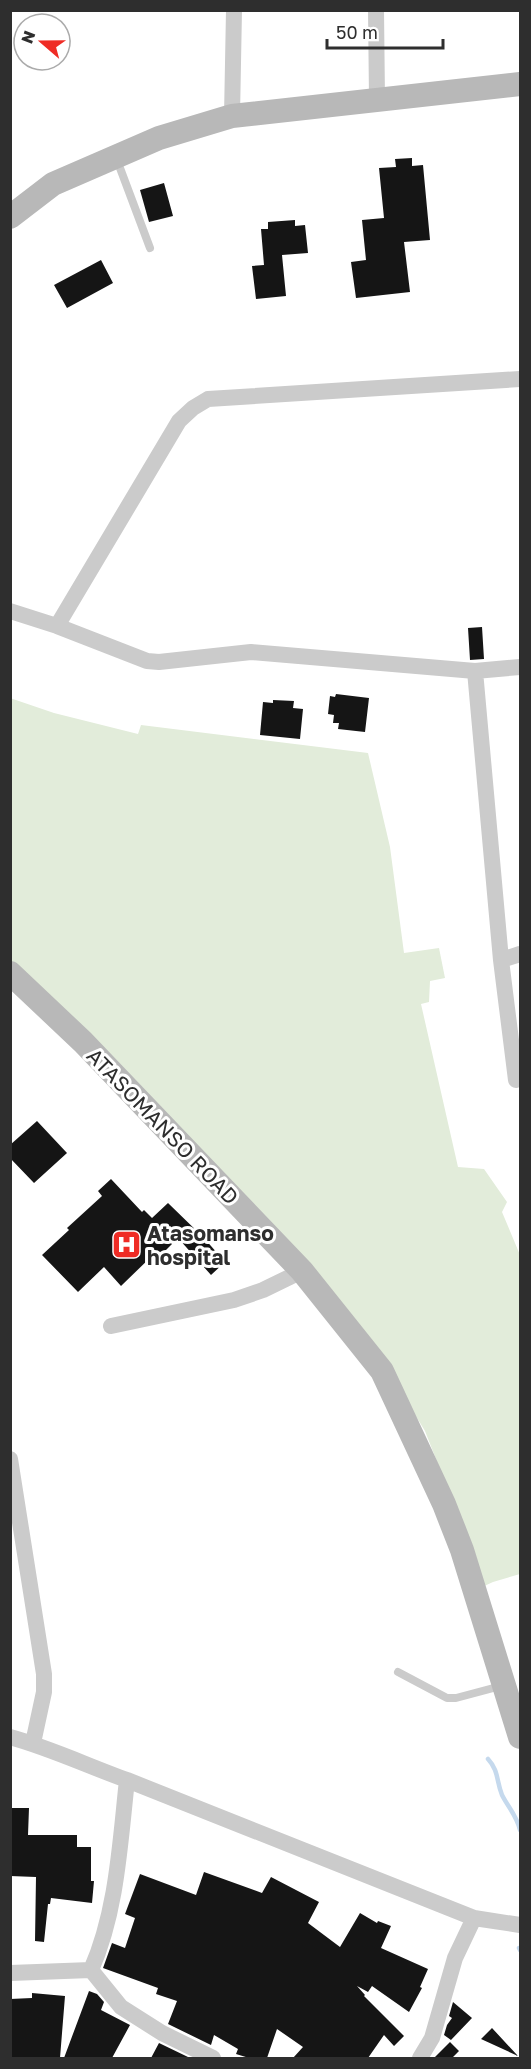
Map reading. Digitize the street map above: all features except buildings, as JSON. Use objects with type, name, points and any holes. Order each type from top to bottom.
[{"type":"street","points":[[232,116],[234,10]]},
{"type":"street","points":[[376,10],[377,99]]},
{"type":"street","points":[[10,217],[54,184],[159,138],[232,116],[520,84]]},
{"type":"street","points":[[57,626],[179,421],[193,408],[208,399],[520,379]]},
{"type":"street","points":[[10,611],[57,626],[147,661],[159,662],[251,652],[475,671],[520,667]]},
{"type":"street","points":[[475,671],[501,960],[516,1080]]},
{"type":"street","points":[[501,960],[520,954]]},
{"type":"street","name":"ATASOMANSO ROAD","points":[[10,973],[83,1042],[302,1271],[382,1371],[435,1483],[459,1541],[520,1737]]},
{"type":"street","points":[[111,1326],[234,1300],[263,1290],[302,1271]]},
{"type":"street","points":[[10,1459],[44,1674],[44,1692],[33,1743]]},
{"type":"street","points":[[10,1737],[33,1743],[474,1917],[520,1925]]},
{"type":"street","points":[[91,1970],[102,1940],[116,1880],[127,1780]]},
{"type":"street","points":[[420,2058],[432,2038],[455,1958],[474,1917]]},
{"type":"street","points":[[10,1973],[91,1970]]},
{"type":"street","points":[[91,1970],[120,2007],[162,2033],[213,2058]]},
{"type":"lane","points":[[115,157],[150,248]]},
{"type":"lane","points":[[398,1672],[447,1698],[456,1698],[504,1686]]},
{"type":"green space","points":[[10,698],[54,713],[138,734],[141,725],[368,753],[390,847],[404,953],[439,948],[445,978],[430,981],[429,1002],[421,1004],[458,1167],[484,1169],[507,1202],[502,1212],[520,1255],[520,1574],[480,1588],[463,1528],[425,1431],[384,1364],[11,970]]},
{"type":"waterway","points":[[488,1759],[496,1772],[502,1795],[515,1816],[520,1830]]},
{"type":"place","name":"Atasomanso hospital","points":[[126,1245]]}]
